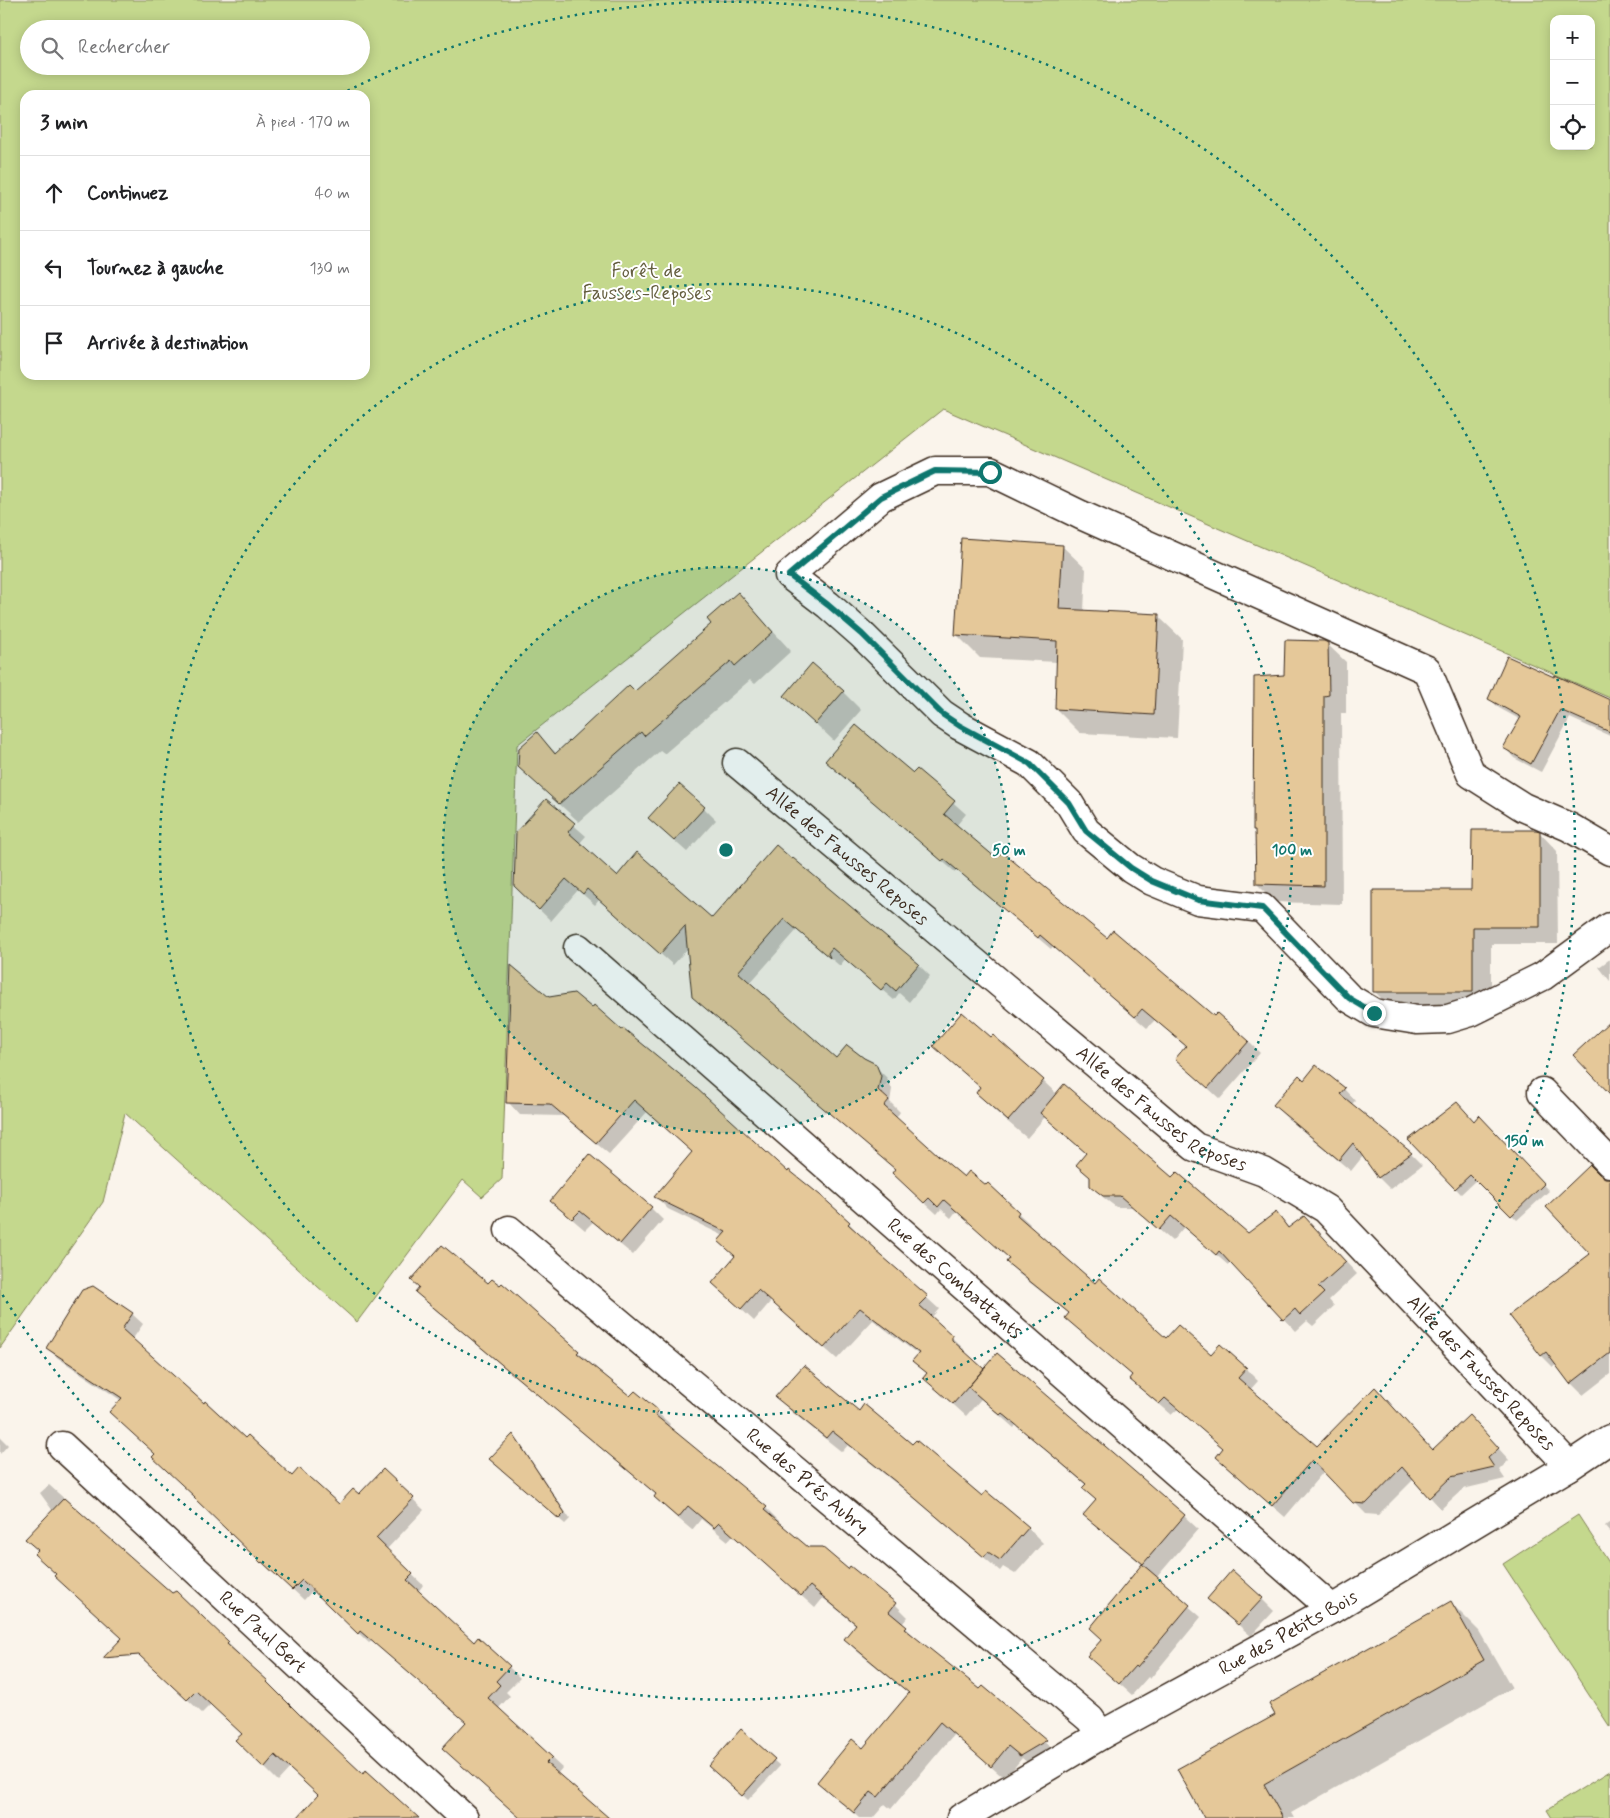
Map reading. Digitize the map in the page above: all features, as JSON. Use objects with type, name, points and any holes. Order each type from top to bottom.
[{"type":"street","points":[[1610,851],[1569,826],[1524,807],[1471,774],[1427,670],[1081,515],[990,472],[935,471],[881,497],[789,575],[862,634],[942,714],[960,726],[1029,763],[1069,803],[1086,831],[1131,868],[1152,881],[1198,900],[1262,908],[1349,998],[1374,1013],[1418,1020],[1448,1019],[1471,1012],[1543,976],[1610,927]]},
{"type":"street","name":"Allée des Fausses Reposes","points":[[737,763],[1195,1147],[1264,1172],[1326,1209],[1561,1457],[1568,1467]]},
{"type":"street","name":"Rue des Combattants","points":[[578,948],[1332,1609]]},
{"type":"street","points":[[1542,1092],[1610,1162]]},
{"type":"street","name":"Rue des Prés Aubry","points":[[509,1230],[1090,1719],[1102,1735]]},
{"type":"street","name":"Rue des Petits Bois","points":[[961,1818],[1102,1735],[1332,1609],[1610,1440]]},
{"type":"street","name":"Rue Paul Bert","points":[[62,1446],[464,1818]]},
{"type":"green space","name":"Forêt de Fausses-Reposes","points":[[0,0],[1610,0],[1610,698],[943,409],[517,745],[502,1179],[482,1197],[463,1180],[357,1322],[125,1113],[103,1202],[0,1348]]},
{"type":"green space","points":[[1578,1515],[1610,1564],[1610,1727],[1503,1564]]},
{"type":"green space","points":[[1610,1771],[1610,1818],[1552,1818],[1547,1810]]},
{"type":"building","points":[[961,538],[1063,545],[1059,609],[1159,614],[1154,715],[1055,709],[1057,641],[955,635]]},
{"type":"building","points":[[738,592],[773,632],[735,666],[731,661],[644,736],[641,732],[559,804],[518,767],[519,748],[537,732],[555,754],[629,685],[635,691],[711,624],[707,619]]},
{"type":"building","points":[[1285,640],[1324,641],[1328,643],[1329,695],[1324,696],[1324,886],[1256,884],[1255,830],[1253,830],[1254,677],[1284,675]]},
{"type":"building","points":[[1507,656],[1610,700],[1610,732],[1560,710],[1531,764],[1503,748],[1521,717],[1488,699]]},
{"type":"building","points":[[812,663],[844,691],[815,724],[784,696]]},
{"type":"building","points":[[856,725],[913,773],[917,769],[955,801],[944,814],[996,858],[1002,852],[1107,938],[1113,930],[1214,1016],[1217,1013],[1249,1041],[1208,1088],[1175,1059],[1186,1046],[1142,1009],[1135,1017],[1040,935],[1038,938],[944,859],[942,861],[825,761]]},
{"type":"building","points":[[679,784],[705,807],[674,841],[648,818]]},
{"type":"building","points":[[546,799],[575,823],[568,832],[617,876],[637,852],[712,918],[776,845],[919,964],[896,991],[887,983],[881,990],[832,948],[828,953],[830,958],[784,919],[738,972],[836,1058],[847,1045],[864,1058],[876,1064],[881,1076],[878,1090],[889,1100],[884,1106],[938,1155],[964,1177],[969,1171],[986,1185],[988,1183],[1019,1212],[1017,1215],[1095,1283],[1099,1278],[1166,1338],[1178,1325],[1211,1354],[1220,1344],[1247,1368],[1238,1378],[1317,1446],[1375,1387],[1432,1450],[1469,1415],[1499,1448],[1488,1458],[1494,1467],[1451,1477],[1429,1498],[1402,1467],[1366,1504],[1353,1503],[1312,1460],[1272,1506],[1216,1457],[1223,1448],[1165,1398],[1159,1404],[1129,1379],[1132,1375],[1065,1318],[1069,1313],[1006,1262],[1009,1258],[944,1200],[938,1207],[929,1198],[924,1203],[892,1173],[895,1169],[692,997],[685,926],[660,954],[587,889],[583,894],[566,879],[539,910],[514,886],[516,832]]},
{"type":"building","points":[[1472,830],[1540,831],[1540,927],[1473,927],[1473,992],[1373,992],[1373,890],[1471,890]]},
{"type":"building","points":[[511,965],[549,997],[574,993],[592,1008],[594,1005],[622,1030],[623,1028],[695,1087],[788,1172],[789,1170],[820,1195],[850,1222],[848,1224],[875,1250],[928,1296],[919,1305],[952,1335],[952,1340],[984,1369],[953,1404],[923,1378],[927,1373],[912,1361],[919,1353],[860,1308],[824,1348],[758,1290],[741,1309],[712,1283],[735,1256],[718,1241],[726,1232],[654,1197],[692,1152],[634,1100],[596,1143],[550,1104],[506,1103]]},
{"type":"building","points":[[962,1012],[991,1037],[993,1035],[1044,1080],[1008,1121],[976,1093],[980,1087],[933,1046]]},
{"type":"building","points":[[1610,1021],[1610,1094],[1573,1055]]},
{"type":"building","points":[[1316,1065],[1345,1088],[1340,1094],[1412,1153],[1378,1178],[1353,1143],[1339,1160],[1273,1105],[1299,1075],[1304,1080]]},
{"type":"building","points":[[1064,1084],[1172,1177],[1177,1172],[1248,1233],[1276,1212],[1288,1228],[1304,1216],[1346,1262],[1318,1287],[1324,1293],[1300,1315],[1295,1309],[1283,1320],[1219,1251],[1216,1255],[1171,1216],[1159,1230],[1120,1196],[1103,1196],[1090,1186],[1090,1177],[1076,1165],[1086,1153],[1040,1113]]},
{"type":"building","points":[[1457,1102],[1474,1121],[1479,1115],[1544,1184],[1511,1216],[1470,1175],[1455,1189],[1408,1140]]},
{"type":"building","points":[[589,1154],[652,1207],[620,1244],[580,1211],[572,1219],[550,1201]]},
{"type":"building","points":[[1590,1165],[1605,1178],[1610,1178],[1610,1353],[1570,1384],[1546,1352],[1541,1356],[1509,1315],[1590,1254],[1546,1207]]},
{"type":"building","points":[[442,1245],[488,1283],[492,1279],[500,1285],[502,1283],[579,1351],[577,1353],[630,1396],[635,1391],[658,1410],[655,1415],[767,1507],[764,1510],[808,1547],[822,1547],[848,1569],[850,1566],[896,1603],[889,1612],[907,1627],[905,1629],[980,1689],[983,1686],[1047,1740],[1020,1756],[1008,1746],[991,1767],[940,1722],[878,1797],[871,1792],[854,1813],[817,1782],[852,1739],[863,1748],[909,1693],[844,1639],[856,1624],[810,1586],[801,1596],[719,1523],[714,1528],[688,1506],[678,1518],[654,1497],[656,1494],[415,1292],[419,1287],[411,1280]]},
{"type":"building","points":[[93,1286],[133,1313],[122,1329],[204,1403],[205,1401],[245,1438],[248,1435],[292,1476],[299,1468],[339,1504],[353,1489],[359,1494],[383,1469],[414,1498],[376,1538],[413,1574],[407,1580],[474,1642],[478,1637],[510,1666],[496,1681],[500,1685],[488,1698],[552,1757],[546,1763],[609,1818],[520,1818],[442,1748],[466,1722],[360,1631],[358,1634],[302,1580],[292,1590],[261,1563],[152,1457],[155,1454],[109,1412],[122,1398],[46,1348],[82,1290]]},
{"type":"building","points":[[997,1353],[1185,1515],[1143,1564],[1083,1515],[1096,1500],[1082,1488],[1086,1484],[1002,1413],[1000,1415],[968,1387]]},
{"type":"building","points":[[804,1365],[859,1411],[864,1404],[912,1444],[916,1440],[982,1496],[986,1491],[1029,1527],[1000,1560],[988,1552],[984,1557],[896,1482],[832,1431],[826,1438],[775,1397]]},
{"type":"building","points":[[513,1434],[565,1513],[559,1519],[489,1459]]},
{"type":"building","points":[[64,1498],[172,1593],[176,1591],[229,1642],[227,1644],[268,1681],[299,1714],[363,1774],[366,1770],[419,1818],[297,1818],[318,1795],[275,1755],[264,1768],[235,1740],[242,1734],[196,1691],[187,1700],[139,1655],[103,1658],[122,1638],[54,1576],[56,1574],[34,1554],[38,1550],[25,1539]]},
{"type":"building","points":[[1142,1564],[1190,1605],[1137,1668],[1135,1666],[1119,1684],[1087,1656],[1102,1639],[1090,1628]]},
{"type":"building","points":[[1232,1570],[1263,1598],[1238,1625],[1207,1599]]},
{"type":"building","points":[[1451,1601],[1484,1660],[1264,1784],[1283,1818],[1204,1818],[1177,1769],[1275,1715],[1269,1704]]},
{"type":"building","points":[[741,1729],[775,1759],[742,1796],[708,1766]]},
{"type":"route","points":[[990,472],[935,471],[881,497],[789,575],[862,634],[942,714],[960,726],[1029,763],[1069,803],[1086,831],[1131,868],[1152,881],[1198,900],[1262,908],[1349,998],[1374,1013]]}]
